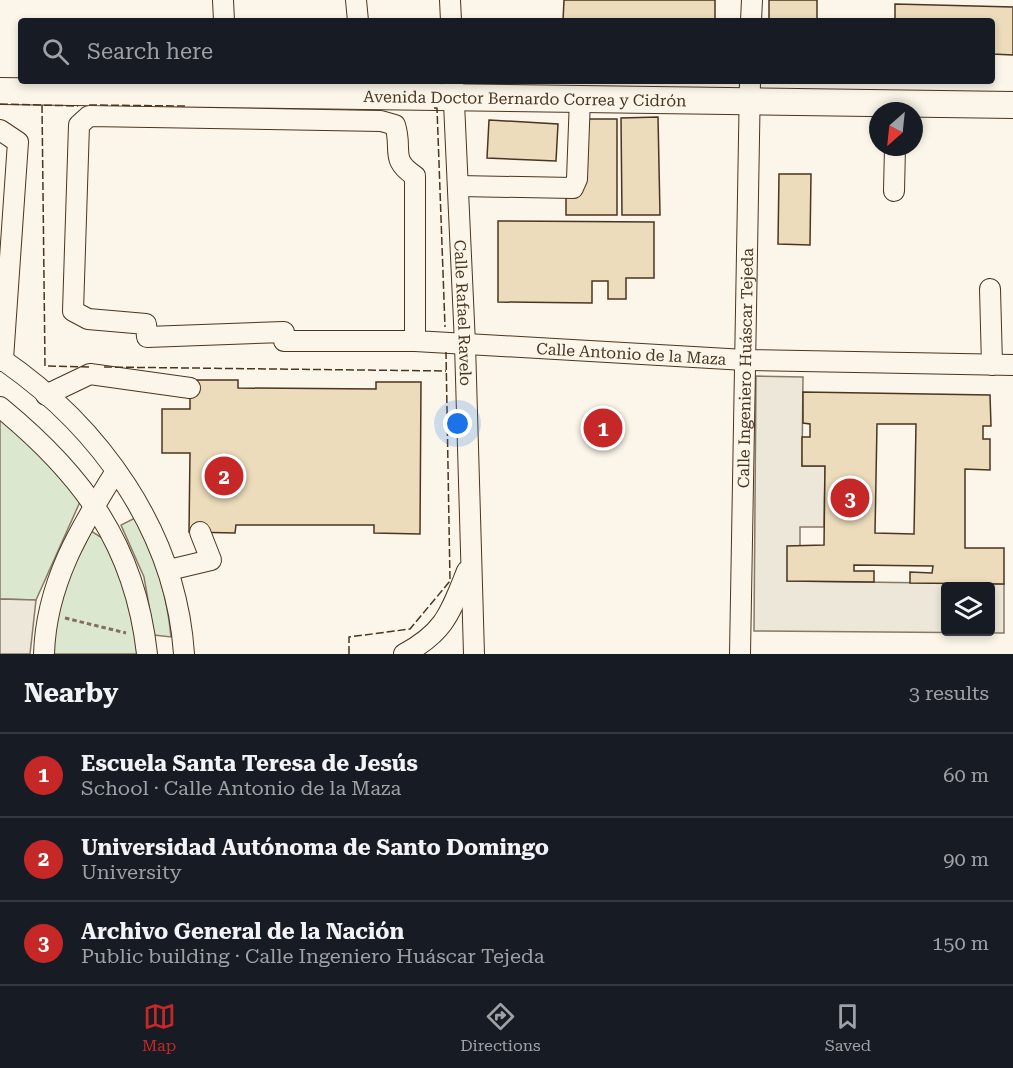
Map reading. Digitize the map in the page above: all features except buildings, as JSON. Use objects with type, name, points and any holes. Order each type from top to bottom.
[{"type":"main road","name":"Avenida Doctor Bernardo Correa y Cidrón","points":[[0,91],[82,92],[228,87],[454,89],[580,98],[750,91],[869,104]]},
{"type":"main road","name":"Avenida Doctor Bernardo Correa y Cidrón","points":[[923,107],[1013,105]]},
{"type":"street","points":[[223,0],[225,18]]},
{"type":"street","points":[[356,0],[358,18]]},
{"type":"street","points":[[450,0],[451,18]]},
{"type":"street","points":[[751,18],[752,0]]},
{"type":"street","name":"Calle Rafael Ravelo","points":[[454,89],[465,344],[474,654]]},
{"type":"street","name":"Calle Ingeniero Huáscar Tejeda","points":[[740,654],[750,91]]},
{"type":"street","points":[[82,92],[83,120]]},
{"type":"street","points":[[458,186],[573,188],[577,179],[580,98]]},
{"type":"street","points":[[83,120],[88,116],[381,121],[395,125],[398,135],[397,158],[402,167],[415,176],[415,341]]},
{"type":"street","name":"Calle Antonio de la Maza","points":[[83,120],[79,125],[73,311],[80,316],[146,324],[147,337],[284,332],[284,341],[415,341],[745,360],[1013,365]]},
{"type":"street","points":[[0,130],[18,142],[1,359],[46,395],[79,427],[116,471],[145,515],[170,570],[177,601],[184,654]]},
{"type":"street","points":[[894,191],[895,156]]},
{"type":"street","points":[[990,289],[992,365]]},
{"type":"street","points":[[46,395],[90,375],[190,388]]},
{"type":"street","points":[[0,407],[47,448],[95,504],[123,555],[136,590],[146,646]]},
{"type":"street","points":[[44,654],[49,615],[67,554],[116,471]]},
{"type":"street","points":[[170,570],[211,560],[200,532]]},
{"type":"street","points":[[404,654],[423,644],[446,621],[470,566]]},
{"type":"path","points":[[49,615],[146,646]]},
{"type":"green space","points":[[0,419],[84,493],[36,600],[0,599]]},
{"type":"green space","points":[[137,517],[159,575],[167,605],[171,637],[154,635],[144,577],[121,525]]},
{"type":"green space","points":[[82,525],[102,538],[122,576],[135,621],[138,654],[44,654]]},
{"type":"shaded area","points":[[756,376],[803,377],[802,466],[825,466],[824,527],[800,527],[800,546],[787,581],[941,583],[941,632],[754,631]]},
{"type":"shaded area","points":[[995,584],[1004,584],[1004,633],[995,633]]},
{"type":"shaded area","points":[[0,599],[36,600],[30,654],[0,654]]},
{"type":"fence","points":[[0,104],[78,106]]},
{"type":"fence","points":[[42,105],[45,366],[89,367]]},
{"type":"fence","points":[[89,105],[185,106]]},
{"type":"fence","points":[[434,108],[437,108],[445,327]]},
{"type":"fence","points":[[349,654],[349,637],[410,629],[450,581],[446,352]]},
{"type":"fence","points":[[104,367],[446,371]]},
{"type":"place","name":"Escuela Santa Teresa de Jesús","points":[[603,428]]},
{"type":"place","name":"Universidad Autónoma de Santo Domingo","points":[[224,476]]},
{"type":"place","name":"Archivo General de la Nación","points":[[850,498]]}]
